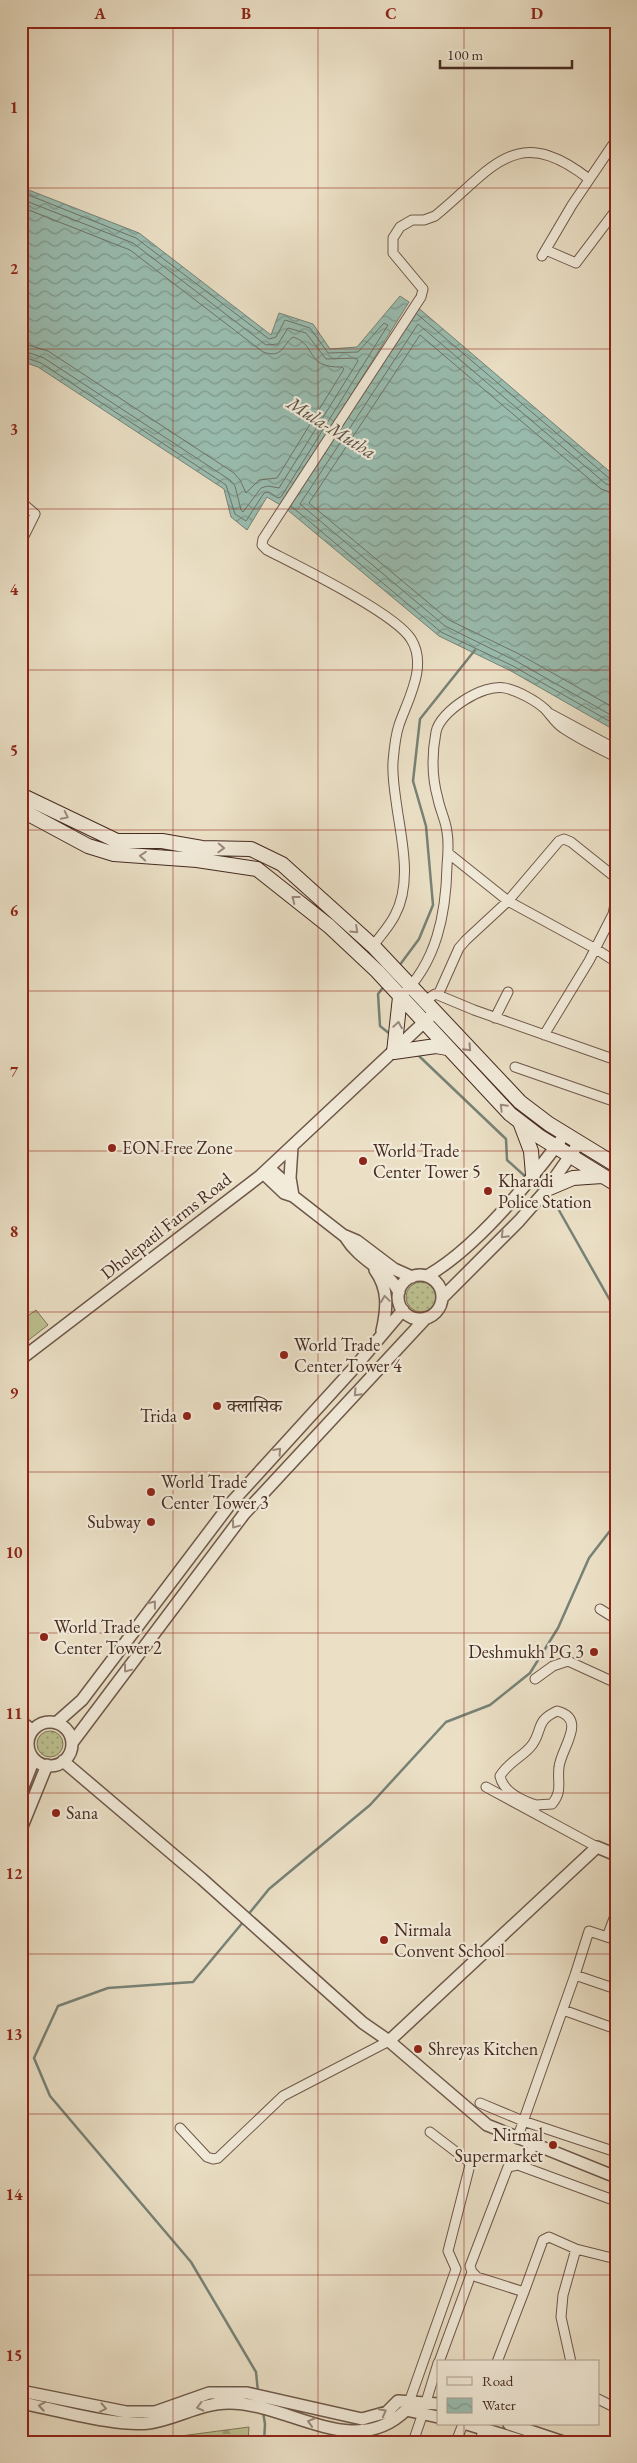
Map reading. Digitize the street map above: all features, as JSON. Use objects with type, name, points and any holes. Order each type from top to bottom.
[{"type":"main road","points":[[21,795],[117,841],[162,841],[202,848],[251,850],[290,870],[390,964],[520,1102],[565,1134],[616,1165]]},
{"type":"main road","points":[[21,810],[88,846],[114,854],[196,860],[257,869],[329,926],[380,975],[483,1088],[520,1122],[555,1147],[616,1184]]},
{"type":"main road","points":[[380,975],[390,964]]},
{"type":"main road","points":[[397,994],[394,1052],[436,1046],[447,1048]]},
{"type":"main road","points":[[520,1122],[531,1151],[532,1176]]},
{"type":"main road","points":[[543,1193],[573,1178],[602,1176]]},
{"type":"street","points":[[616,140],[589,179],[544,253],[576,263],[616,210]]},
{"type":"street","points":[[372,946],[390,924],[402,897],[404,876],[403,845],[392,765],[399,726],[416,681],[417,661],[413,642],[409,636],[383,615],[267,550],[262,545],[263,539],[417,304],[423,289],[416,278],[393,253],[393,238],[400,227],[412,220],[424,220],[435,216],[492,166],[511,156],[528,151],[572,166],[589,179]]},
{"type":"street","points":[[21,502],[35,514],[21,542]]},
{"type":"street","points":[[397,994],[408,983],[436,943],[442,923],[448,853],[447,830],[434,781],[436,731],[440,721],[458,706],[483,690],[494,687],[506,688],[529,698],[549,713],[616,749]]},
{"type":"street","points":[[549,713],[562,728],[616,757]]},
{"type":"street","points":[[438,995],[459,948],[508,901],[559,841],[571,842],[616,878]]},
{"type":"street","points":[[448,853],[508,901],[616,962]]},
{"type":"street","points":[[544,1035],[596,949],[613,914],[616,899]]},
{"type":"street","points":[[495,1018],[508,992]]},
{"type":"street","points":[[425,1001],[435,994],[495,1018],[616,1060]]},
{"type":"street","name":"Dholepatil Farms Road","points":[[21,1359],[266,1170],[435,1012]]},
{"type":"street","points":[[515,1067],[616,1102]]},
{"type":"street","points":[[346,1238],[358,1240],[394,1269],[412,1277],[427,1276],[448,1262],[505,1208],[565,1134]]},
{"type":"street","points":[[72,1743],[66,1729],[56,1723],[45,1722],[32,1730],[28,1738],[28,1747],[34,1759],[47,1766],[63,1761],[69,1754],[72,1743],[244,1514],[426,1318],[436,1312],[442,1297],[543,1193],[579,1143]]},
{"type":"street","points":[[292,1147],[292,1191],[346,1238],[354,1251],[389,1278],[399,1292]]},
{"type":"street","points":[[266,1170],[284,1193],[292,1191]]},
{"type":"street","points":[[371,1265],[379,1276],[386,1296],[386,1316],[381,1336]]},
{"type":"street","points":[[427,1276],[439,1286],[442,1297]]},
{"type":"street","points":[[412,1277],[404,1282],[399,1292],[399,1301],[403,1310],[413,1318],[426,1318]]},
{"type":"street","points":[[56,1723],[82,1700],[230,1503],[403,1310]]},
{"type":"street","points":[[600,1609],[616,1619]]},
{"type":"street","points":[[535,1679],[553,1666],[568,1661],[616,1683]]},
{"type":"street","points":[[486,1787],[535,1808],[552,1804],[560,1788],[559,1766],[571,1734],[572,1721],[566,1714],[557,1711],[542,1720],[531,1747],[510,1762],[500,1776],[501,1783],[506,1790],[535,1808],[597,1847],[616,1855]]},
{"type":"street","points":[[21,1722],[32,1730]]},
{"type":"street","points":[[21,1792],[34,1759]]},
{"type":"street","points":[[63,1761],[202,1879],[362,2023],[389,2042],[487,2124],[533,2145],[616,2177]]},
{"type":"street","points":[[21,1829],[47,1766]]},
{"type":"street","points":[[180,2128],[208,2157],[218,2158],[283,2096],[389,2042],[597,1847]]},
{"type":"street","points":[[517,2138],[576,1975],[589,1931],[612,1939],[616,1913]]},
{"type":"street","points":[[576,1975],[616,1989]]},
{"type":"street","points":[[563,2010],[616,2029]]},
{"type":"street","points":[[480,2102],[524,2121],[616,2152]]},
{"type":"street","points":[[21,2403],[128,2424],[168,2418],[201,2405],[230,2402],[272,2411],[329,2428],[355,2432],[378,2430],[395,2421],[407,2406],[456,2269],[448,2251],[470,2165],[468,2161],[430,2132]]},
{"type":"street","points":[[525,2167],[533,2145]]},
{"type":"street","points":[[524,2292],[477,2277],[472,2272],[470,2266],[505,2172],[513,2164],[616,2201]]},
{"type":"street","points":[[498,2360],[543,2240],[549,2237],[576,2249],[616,2259]]},
{"type":"street","points":[[571,2360],[561,2317],[563,2294],[576,2249]]},
{"type":"street","points":[[440,2360],[472,2272]]},
{"type":"street","points":[[413,2442],[437,2369]]},
{"type":"street","points":[[21,2391],[126,2412],[155,2412],[208,2393],[247,2393],[362,2419],[387,2412],[398,2401],[407,2406],[425,2408],[437,2404]]},
{"type":"street","points":[[272,2411],[273,2398]]},
{"type":"street","points":[[600,2400],[616,2408]]},
{"type":"street","points":[[425,2408],[437,2416]]},
{"type":"street","points":[[456,2442],[462,2426]]},
{"type":"street","points":[[474,2426],[513,2440],[526,2442]]},
{"type":"street","points":[[515,2426],[563,2442]]},
{"type":"street","points":[[479,2442],[484,2429]]},
{"type":"green space","points":[[421,1282],[432,1286],[436,1297],[432,1308],[421,1312],[410,1308],[406,1297],[410,1286]]},
{"type":"green space","points":[[36,1310],[48,1325],[21,1346],[21,1321]]},
{"type":"green space","points":[[50,1731],[59,1735],[63,1744],[59,1753],[50,1757],[41,1753],[37,1744],[41,1735]]},
{"type":"green space","points":[[249,2427],[248,2442],[135,2442]]},
{"type":"water","points":[[21,187],[139,233],[271,335],[279,313],[313,324],[330,349],[357,347],[400,296],[409,302],[282,506],[267,497],[247,530],[231,517],[224,489],[38,367],[21,361]]},
{"type":"water","points":[[415,305],[616,477],[616,731],[511,671],[439,636],[284,507]]},
{"type":"waterway","points":[[399,966],[419,939],[433,905],[426,826],[413,781],[420,719],[475,650]]},
{"type":"waterway","points":[[385,985],[378,994],[380,1026],[390,1034]]},
{"type":"waterway","points":[[419,1056],[506,1139],[507,1160],[527,1178]]},
{"type":"waterway","points":[[532,1183],[541,1191]]},
{"type":"waterway","points":[[545,1195],[556,1205],[616,1311]]},
{"type":"waterway","points":[[247,1916],[269,1889],[370,1805],[446,1722],[490,1705],[530,1673],[558,1628],[589,1558],[616,1523]]},
{"type":"waterway","points":[[244,1921],[193,1982],[108,1988],[58,2006],[34,2058],[50,2096],[191,2262],[256,2372],[258,2392]]},
{"type":"waterway","points":[[263,2412],[265,2424],[264,2442]]},
{"type":"place","name":"EON Free Zone","points":[[112,1148]]},
{"type":"place","name":"World Trade Center Tower 5","points":[[363,1161]]},
{"type":"place","name":"Kharadi Police Station","points":[[488,1191]]},
{"type":"place","name":"World Trade Center Tower 4","points":[[284,1355]]},
{"type":"place","name":"क्लासिक","points":[[217,1406]]},
{"type":"place","name":"Trida","points":[[187,1416]]},
{"type":"place","name":"World Trade Center Tower 3","points":[[151,1492]]},
{"type":"place","name":"Subway","points":[[151,1522]]},
{"type":"place","name":"World Trade Center Tower 2","points":[[44,1637]]},
{"type":"place","name":"Deshmukh PG 3","points":[[594,1652]]},
{"type":"place","name":"Sana","points":[[56,1813]]},
{"type":"place","name":"Nirmala Convent School","points":[[384,1940]]},
{"type":"place","name":"Shreyas Kitchen","points":[[418,2049]]},
{"type":"place","name":"Nirmal Supermarket","points":[[553,2145]]},
{"type":"water label","name":"Mula-Mutha","points":[[332,427]]}]
